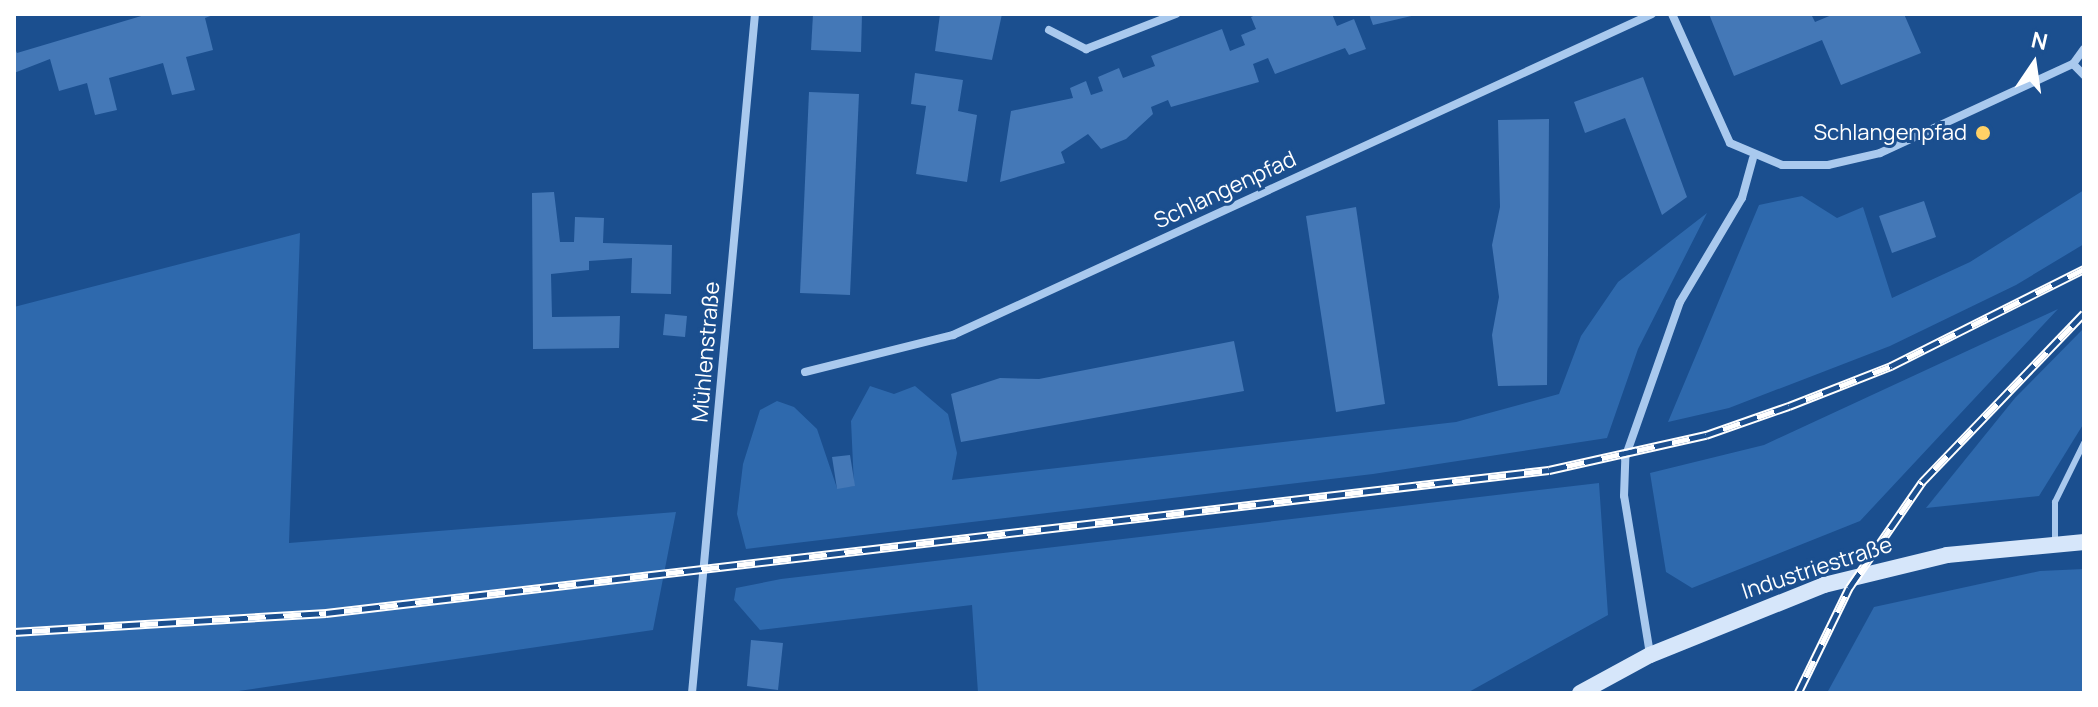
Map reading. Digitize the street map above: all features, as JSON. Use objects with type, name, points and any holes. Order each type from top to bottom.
[{"type":"main road","name":"Industriestraße","points":[[1580,693],[1650,655],[1889,566],[2055,542],[2084,542]]},
{"type":"street","name":"Mühlenstraße","points":[[692,693],[755,14]]},
{"type":"street","points":[[1049,30],[1086,49],[1176,14]]},
{"type":"street","name":"Schlangenpfad","points":[[805,372],[953,335],[1652,14]]},
{"type":"street","points":[[1672,14],[1720,126],[1753,158],[1828,165],[1880,153],[2073,64],[2084,49]]},
{"type":"street","points":[[2073,64],[2084,75]]},
{"type":"street","points":[[1650,655],[1624,496],[1625,458],[1680,302],[1742,198],[1753,158]]},
{"type":"lane","points":[[2055,542],[2055,502],[2084,443]]},
{"type":"shaded area","points":[[2084,190],[2084,244],[2016,285],[1890,346],[1729,408],[1668,422],[1759,205],[1802,196],[1837,218],[1863,207],[1892,298],[1970,262]]},
{"type":"shaded area","points":[[1707,213],[1638,349],[1607,438],[1373,474],[746,549],[737,514],[743,464],[760,410],[777,401],[794,407],[817,429],[837,488],[854,486],[851,421],[870,386],[894,394],[915,386],[948,414],[957,453],[952,480],[1456,422],[1559,394],[1581,336],[1618,282]]},
{"type":"shaded area","points":[[300,233],[289,543],[676,512],[653,630],[225,693],[14,693],[14,307]]},
{"type":"shaded area","points":[[2058,309],[1860,521],[1692,588],[1666,572],[1650,473],[1764,445]]},
{"type":"shaded area","points":[[2084,328],[2084,423],[2039,496],[1926,508],[2015,398]]},
{"type":"shaded area","points":[[1599,483],[1608,615],[1467,693],[978,693],[972,605],[760,630],[734,600],[736,588],[781,579]]},
{"type":"shaded area","points":[[2084,569],[2084,693],[1827,693],[1874,607],[2040,571]]},
{"type":"building","points":[[148,14],[216,14],[205,18],[213,50],[186,57],[195,90],[172,95],[163,63],[109,78],[117,110],[95,115],[87,83],[59,91],[50,59],[14,73],[14,47],[17,53]]},
{"type":"building","points":[[813,14],[862,14],[861,52],[811,50]]},
{"type":"building","points":[[940,14],[1002,14],[992,60],[935,51]]},
{"type":"building","points":[[1258,14],[1332,14],[1337,26],[1354,19],[1366,49],[1349,55],[1345,48],[1275,74],[1268,58],[1253,64],[1259,82],[1171,107],[1168,100],[1151,107],[1153,114],[1126,139],[1101,149],[1088,134],[1061,152],[1065,163],[1000,182],[1011,111],[1073,98],[1070,88],[1086,81],[1091,95],[1103,91],[1098,77],[1119,68],[1123,78],[1155,66],[1151,56],[1222,29],[1230,51],[1245,45],[1241,35],[1256,29],[1251,17]]},
{"type":"building","points":[[1369,14],[1420,14],[1373,25]]},
{"type":"building","points":[[1709,14],[1811,14],[1815,22],[1834,14],[1904,14],[1921,53],[1841,85],[1822,40],[1734,76]]},
{"type":"building","points":[[915,73],[963,80],[958,111],[977,115],[967,182],[916,174],[926,106],[911,104]]},
{"type":"building","points":[[1643,77],[1687,197],[1662,215],[1625,118],[1585,133],[1574,102]]},
{"type":"building","points":[[809,92],[859,94],[850,295],[800,293]]},
{"type":"building","points":[[1549,119],[1547,385],[1498,386],[1492,335],[1499,297],[1492,245],[1500,207],[1498,120]]},
{"type":"building","points":[[554,192],[560,242],[574,242],[575,217],[604,218],[603,243],[672,245],[671,294],[631,293],[632,258],[589,261],[589,270],[551,274],[552,317],[620,316],[619,348],[533,349],[532,193]]},
{"type":"building","points":[[1924,201],[1936,237],[1892,253],[1879,216]]},
{"type":"building","points":[[1356,207],[1385,404],[1336,412],[1306,216]]},
{"type":"building","points":[[665,314],[687,316],[685,337],[663,335]]},
{"type":"building","points":[[1234,341],[1244,391],[961,442],[951,394],[1000,378],[1039,379]]},
{"type":"building","points":[[850,455],[855,486],[837,489],[832,457]]},
{"type":"building","points":[[751,640],[783,643],[778,690],[747,686]]},
{"type":"railway","points":[[14,632],[326,613],[1549,470],[1706,435],[1789,406],[1891,366],[2084,269]]},
{"type":"railway","points":[[1798,693],[1849,588],[1922,482],[2084,313]]},
{"type":"place","name":"Schlangenpfad","points":[[1983,133]]}]
